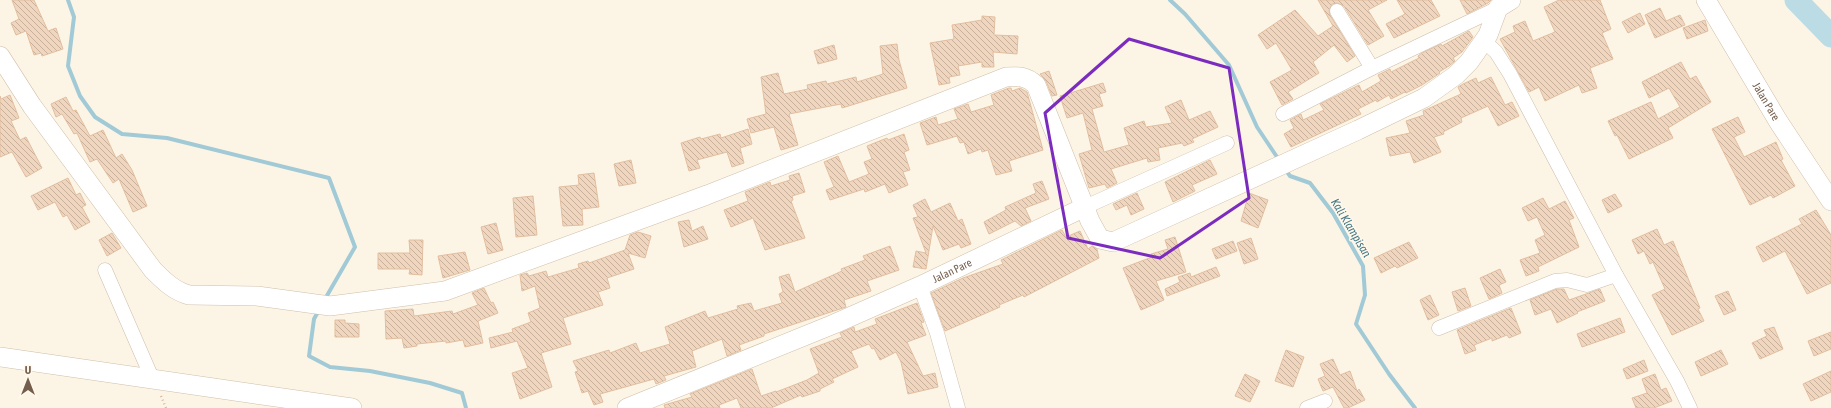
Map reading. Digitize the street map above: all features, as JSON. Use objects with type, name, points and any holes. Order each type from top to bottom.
[{"type":"street","name":"Jalan Pare","points":[[1706,0],[1778,121],[1831,201]]},
{"type":"street","points":[[0,56],[32,106],[153,270],[170,286],[179,292],[190,296],[257,296],[330,306],[417,296],[452,289],[707,195],[1006,77],[1025,77],[1036,85],[1084,207],[1100,239],[1113,242],[1299,158],[1440,88],[1469,62],[1484,41],[1503,3]]},
{"type":"street","points":[[1283,114],[1503,3]]},
{"type":"street","points":[[1338,11],[1372,68]]},
{"type":"street","points":[[1484,41],[1496,52],[1510,74],[1616,275],[1677,381],[1690,408]]},
{"type":"street","points":[[1084,207],[1227,144]]},
{"type":"street","name":"Jalan Pare","points":[[627,408],[813,332],[920,286],[1084,207]]},
{"type":"street","points":[[105,270],[152,378]]},
{"type":"street","points":[[1439,328],[1554,282],[1567,280],[1587,285],[1616,275]]},
{"type":"street","points":[[920,286],[937,333],[958,408]]},
{"type":"street","points":[[0,357],[352,408]]},
{"type":"street","points":[[1307,408],[1325,401]]},
{"type":"highlighted area","points":[[1129,39],[1229,68],[1249,198],[1160,258],[1068,238],[1045,113]]},
{"type":"building","points":[[12,0],[34,0],[48,31],[56,28],[63,49],[42,56],[41,53],[34,55],[26,31],[16,35],[11,23],[19,19]]},
{"type":"building","points":[[1318,0],[1387,0],[1368,10],[1384,36],[1368,45],[1344,6],[1337,3],[1332,4],[1329,11],[1330,15],[1355,56],[1347,62],[1334,45],[1313,62],[1319,73],[1288,92],[1293,99],[1282,105],[1270,82],[1292,70],[1276,43],[1267,49],[1258,35],[1295,10],[1318,36],[1333,26]]},
{"type":"building","points":[[1397,0],[1431,0],[1440,16],[1394,38],[1386,24],[1405,14]]},
{"type":"building","points":[[1460,0],[1491,0],[1467,14]]},
{"type":"building","points":[[1559,0],[1600,0],[1611,29],[1602,33],[1613,59],[1590,68],[1597,88],[1582,93],[1579,85],[1545,101],[1539,87],[1529,92],[1500,39],[1515,32],[1513,26],[1525,21],[1533,41],[1555,32],[1544,7]]},
{"type":"building","points":[[1660,8],[1666,21],[1680,15],[1685,25],[1655,38],[1645,15]]},
{"type":"building","points":[[1640,13],[1645,24],[1628,33],[1622,22]]},
{"type":"building","points":[[982,16],[995,17],[994,35],[1018,36],[1017,54],[993,52],[994,67],[982,67],[982,62],[958,66],[960,75],[949,77],[950,83],[939,85],[930,43],[954,39],[952,25],[982,20]]},
{"type":"building","points":[[1705,20],[1708,31],[1687,39],[1683,28]]},
{"type":"building","points":[[1469,31],[1473,37],[1462,52],[1453,58],[1455,61],[1422,85],[1391,99],[1389,95],[1377,102],[1376,100],[1358,109],[1361,114],[1291,147],[1284,134],[1294,128],[1290,120],[1301,114],[1303,120],[1324,110],[1320,104],[1359,85],[1362,92],[1381,81],[1378,75],[1390,69],[1391,72],[1419,58],[1418,56],[1422,53],[1441,44],[1442,46]]},
{"type":"building","points":[[897,44],[899,60],[907,88],[842,108],[841,104],[789,114],[798,145],[781,150],[774,127],[751,133],[747,119],[766,114],[761,77],[778,73],[784,94],[808,89],[807,85],[826,81],[827,84],[856,77],[857,82],[883,74],[880,46]]},
{"type":"building","points":[[834,45],[837,59],[818,64],[814,51]]},
{"type":"building","points":[[1681,62],[1690,79],[1696,76],[1711,102],[1668,128],[1673,138],[1629,159],[1608,121],[1651,102],[1658,119],[1680,107],[1669,88],[1649,98],[1642,82]]},
{"type":"building","points":[[1049,71],[1057,95],[1052,96],[1046,81],[1040,74]]},
{"type":"building","points":[[1491,77],[1505,105],[1512,102],[1519,116],[1498,126],[1488,106],[1461,118],[1462,122],[1443,132],[1444,134],[1434,137],[1441,152],[1414,163],[1410,152],[1390,156],[1386,138],[1410,133],[1406,121],[1424,115],[1423,111],[1461,94],[1458,87],[1463,84],[1476,78],[1478,83]]},
{"type":"building","points":[[1103,83],[1106,92],[1099,94],[1103,106],[1092,109],[1104,152],[1129,145],[1124,128],[1144,121],[1146,127],[1172,123],[1165,107],[1181,100],[1189,120],[1210,111],[1218,127],[1192,139],[1194,142],[1184,146],[1182,143],[1158,148],[1160,160],[1148,162],[1147,158],[1111,169],[1117,183],[1107,188],[1105,184],[1089,188],[1079,154],[1092,150],[1083,113],[1067,118],[1060,96]]},
{"type":"building","points":[[1011,88],[1012,91],[1020,88],[1027,92],[1043,150],[1009,161],[1012,171],[996,175],[988,150],[982,152],[981,149],[968,154],[964,142],[960,143],[957,136],[927,145],[920,123],[936,117],[938,125],[958,119],[954,109],[968,104],[971,112],[994,105],[991,95]]},
{"type":"building","points":[[10,95],[19,118],[11,121],[20,140],[26,137],[42,168],[26,177],[12,152],[0,157],[0,96],[1,99]]},
{"type":"building","points":[[66,97],[73,111],[76,110],[90,136],[103,130],[116,158],[122,154],[132,170],[147,206],[133,212],[119,179],[113,183],[97,159],[90,162],[77,133],[74,134],[62,114],[56,117],[51,104]]},
{"type":"building","points":[[1738,117],[1745,132],[1734,137],[1744,157],[1776,142],[1783,159],[1781,160],[1795,186],[1773,198],[1771,195],[1750,205],[1712,129]]},
{"type":"building","points":[[748,129],[752,144],[740,148],[744,163],[732,167],[727,152],[697,160],[700,168],[689,171],[681,143],[700,137],[701,139],[720,134],[721,138]]},
{"type":"building","points":[[904,134],[909,150],[904,152],[910,170],[903,172],[908,185],[889,193],[885,184],[865,192],[864,189],[830,200],[826,190],[834,187],[824,162],[838,156],[849,182],[869,174],[864,162],[872,159],[867,146],[887,138],[888,140]]},
{"type":"building","points":[[631,160],[636,183],[619,186],[614,164]]},
{"type":"building","points":[[1210,160],[1217,174],[1192,185],[1195,191],[1173,202],[1165,182]]},
{"type":"building","points":[[594,173],[599,207],[582,209],[583,225],[563,226],[559,187],[579,185],[578,175]]},
{"type":"building","points":[[799,173],[805,192],[792,196],[793,200],[791,201],[805,238],[765,250],[753,218],[731,227],[724,210],[748,201],[745,192],[770,182],[771,186],[790,180],[789,176]]},
{"type":"building","points":[[68,178],[76,195],[80,193],[86,205],[82,207],[90,222],[75,230],[67,215],[63,217],[55,202],[38,210],[31,196]]},
{"type":"building","points":[[1042,181],[1049,199],[1025,208],[1031,221],[1021,226],[1015,221],[989,234],[984,222],[1006,210],[1005,207],[1036,193],[1033,184]]},
{"type":"building","points":[[1137,193],[1144,209],[1131,215],[1127,205],[1116,210],[1113,204]]},
{"type":"building","points":[[1249,193],[1268,200],[1258,228],[1241,221]]},
{"type":"building","points":[[1615,194],[1622,206],[1608,213],[1602,200]]},
{"type":"building","points":[[533,196],[537,235],[516,237],[513,198]]},
{"type":"building","points":[[1543,198],[1549,209],[1565,201],[1574,218],[1569,220],[1579,247],[1538,267],[1539,271],[1526,276],[1520,260],[1540,253],[1535,240],[1545,235],[1537,217],[1528,221],[1522,208]]},
{"type":"building","points":[[925,199],[931,212],[950,203],[958,221],[962,219],[971,244],[961,248],[959,244],[943,250],[933,226],[926,269],[913,267],[916,251],[926,253],[913,218],[918,217],[913,205]]},
{"type":"building","points":[[1816,210],[1831,235],[1831,283],[1807,294],[1785,251],[1763,262],[1756,247],[1802,224],[1799,219]]},
{"type":"building","points":[[689,220],[692,231],[703,226],[708,239],[684,247],[678,222]]},
{"type":"building","points":[[496,223],[503,250],[488,254],[481,227]]},
{"type":"building","points":[[1657,229],[1664,245],[1673,241],[1700,308],[1698,309],[1704,321],[1672,335],[1652,295],[1665,289],[1653,262],[1650,264],[1644,251],[1638,254],[1632,240]]},
{"type":"building","points":[[1062,230],[1066,237],[1080,231],[1088,249],[1092,246],[1097,249],[1099,258],[1024,297],[1023,295],[999,305],[1000,307],[945,331],[931,293],[963,278],[1003,264],[1001,260]]},
{"type":"building","points":[[638,232],[651,236],[645,258],[628,253],[634,269],[607,278],[610,288],[598,292],[603,305],[563,318],[571,344],[541,353],[552,387],[520,399],[512,373],[528,368],[517,341],[491,348],[489,338],[513,332],[512,329],[531,322],[528,313],[540,308],[535,286],[522,291],[520,275],[527,273],[529,276],[546,271],[548,277],[579,268],[578,264],[588,261],[589,263],[625,250],[630,235]]},
{"type":"building","points":[[112,233],[121,248],[107,256],[99,240]]},
{"type":"building","points":[[1175,237],[1186,272],[1156,281],[1164,300],[1141,310],[1123,268],[1152,257],[1151,254],[1168,249],[1165,240]]},
{"type":"building","points":[[1251,238],[1258,259],[1244,264],[1237,243]]},
{"type":"building","points":[[409,240],[423,240],[422,275],[409,274],[410,269],[378,269],[378,253],[410,253]]},
{"type":"building","points":[[1233,241],[1237,251],[1216,259],[1212,249]]},
{"type":"building","points":[[1409,242],[1418,258],[1397,268],[1395,266],[1381,273],[1374,258]]},
{"type":"building","points":[[890,246],[899,270],[867,281],[871,291],[844,300],[846,307],[764,334],[764,336],[739,345],[741,350],[727,356],[722,339],[692,351],[696,367],[664,376],[666,380],[656,384],[654,379],[600,394],[603,402],[594,405],[588,391],[582,393],[575,372],[578,371],[573,361],[609,350],[610,353],[636,343],[640,353],[670,344],[665,327],[705,311],[708,318],[738,309],[737,306],[751,303],[754,311],[782,303],[779,294],[783,292],[779,277],[789,274],[795,292],[842,271],[841,269],[865,260],[863,256]]},
{"type":"building","points":[[465,252],[470,270],[443,278],[438,256]]},
{"type":"building","points":[[1216,267],[1220,276],[1167,296],[1165,289],[1180,282],[1178,277],[1190,273],[1191,277]]},
{"type":"building","points":[[1500,269],[1506,282],[1499,285],[1502,293],[1489,299],[1480,278]]},
{"type":"building","points":[[484,288],[491,303],[493,302],[498,313],[478,321],[483,343],[465,347],[463,340],[446,343],[446,341],[417,344],[417,346],[404,348],[402,338],[386,339],[385,311],[413,309],[414,316],[452,311],[453,314],[478,305],[472,293]]},
{"type":"building","points":[[1465,288],[1471,306],[1458,311],[1452,292]]},
{"type":"building","points":[[1557,289],[1564,289],[1569,300],[1600,289],[1605,301],[1577,312],[1578,313],[1557,323],[1551,309],[1535,315],[1530,300]]},
{"type":"building","points":[[1728,291],[1736,310],[1724,315],[1715,296]]},
{"type":"building","points":[[1430,295],[1439,315],[1428,320],[1420,300]]},
{"type":"building","points":[[917,303],[924,322],[921,323],[926,335],[907,342],[923,376],[935,373],[938,387],[908,394],[901,362],[896,352],[880,360],[874,348],[872,349],[869,344],[851,351],[858,367],[832,379],[834,382],[820,389],[820,391],[802,397],[801,395],[771,408],[741,408],[737,398],[719,405],[720,408],[665,408],[664,405],[692,397],[690,394],[752,369],[761,396],[807,380],[819,373],[810,349],[842,337],[840,333],[854,327],[855,332],[877,324],[875,319]]},
{"type":"building","points":[[1511,308],[1521,333],[1509,338],[1507,335],[1492,341],[1492,338],[1474,345],[1476,350],[1465,354],[1457,330]]},
{"type":"building","points":[[1620,318],[1625,332],[1582,347],[1577,334]]},
{"type":"building","points":[[335,320],[345,320],[345,323],[359,324],[359,337],[335,337]]},
{"type":"building","points":[[1774,327],[1783,349],[1760,359],[1752,343],[1767,336],[1764,330]]},
{"type":"building","points":[[1831,332],[1831,349],[1814,356],[1808,341]]},
{"type":"building","points":[[1286,350],[1304,357],[1293,387],[1275,381]]},
{"type":"building","points":[[1721,350],[1728,364],[1701,376],[1695,362]]},
{"type":"building","points":[[1333,359],[1340,375],[1350,371],[1357,391],[1359,389],[1365,400],[1348,408],[1344,408],[1333,387],[1323,391],[1318,379],[1325,376],[1320,364]]},
{"type":"building","points":[[1644,360],[1648,371],[1627,379],[1623,369]]},
{"type":"building","points":[[1831,371],[1831,392],[1811,401],[1803,384]]},
{"type":"building","points":[[1245,374],[1260,381],[1250,402],[1235,396]]},
{"type":"building","points":[[1655,374],[1661,390],[1666,388],[1672,401],[1654,408],[1636,408],[1632,398],[1647,393],[1642,379]]},
{"type":"waterway","points":[[68,0],[74,17],[68,66],[80,96],[95,117],[122,134],[167,138],[329,178],[355,247],[325,299]]},
{"type":"waterway","name":"Kali Klampisan","points":[[1170,0],[1185,14],[1229,65],[1257,127],[1279,160]]},
{"type":"waterway","points":[[1796,0],[1831,36]]},
{"type":"waterway","name":"Kali Klampisan","points":[[1285,169],[1290,176],[1310,183],[1333,213],[1363,266],[1365,295],[1356,324],[1389,374],[1415,408]]},
{"type":"waterway","points":[[319,310],[314,319],[309,356],[330,367],[370,371],[430,383],[462,393],[466,408]]}]
